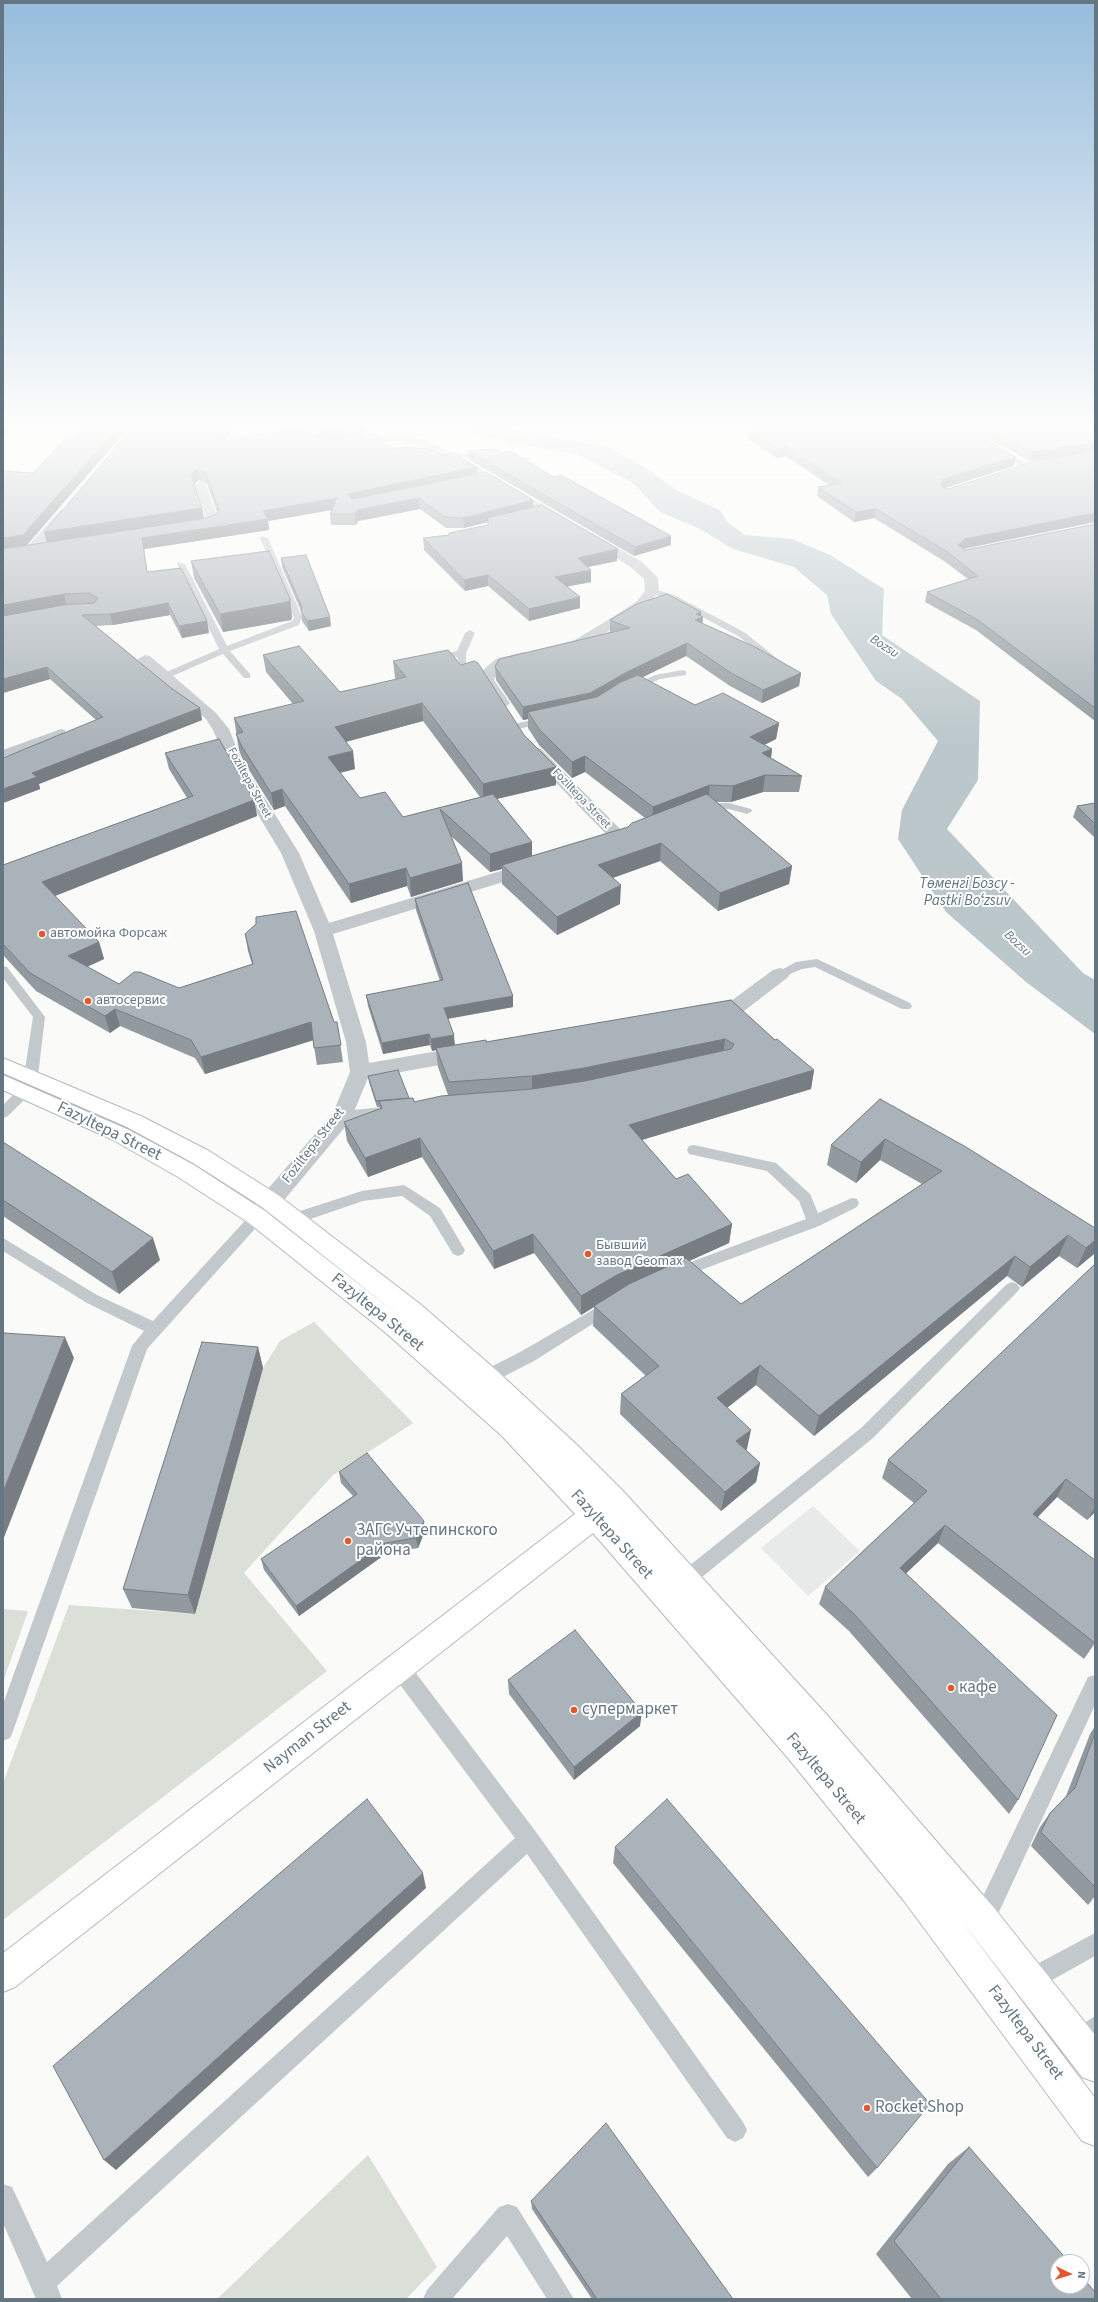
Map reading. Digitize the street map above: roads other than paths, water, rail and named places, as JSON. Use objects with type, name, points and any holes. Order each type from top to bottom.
[{"type":"main road","name":"Fazyltepa Street","points":[[3,1065],[28,1084],[169,1140],[201,1157],[263,1209],[471,1391],[551,1468],[604,1508],[685,1580],[816,1726],[983,1921],[1030,1980],[1086,2033],[1095,2064]]},
{"type":"main road","name":"Fazyltepa Street","points":[[3,1082],[28,1084]]},
{"type":"main road","name":"Fazyltepa Street","points":[[263,1209],[294,1219],[411,1312],[487,1377],[568,1453],[604,1508],[916,1889],[1095,2128]]},
{"type":"main road","name":"Nayman Street","points":[[3,1975],[604,1508]]},
{"type":"street","points":[[32,550],[46,533]]},
{"type":"street","points":[[585,533],[637,565],[651,578],[652,591]]},
{"type":"street","points":[[18,553],[48,548]]},
{"type":"street","name":"Foziltepa Street","points":[[590,850],[624,839],[532,748],[484,678],[491,669],[501,662],[578,644],[641,605],[652,591]]},
{"type":"street","name":"Foziltepa Street","points":[[145,659],[211,716],[222,729],[235,763],[290,853],[323,931],[356,1042],[360,1072],[342,1116],[263,1209]]},
{"type":"street","points":[[323,931],[544,864]]},
{"type":"street","points":[[690,1014],[737,1006],[780,974]]},
{"type":"street","points":[[360,1072],[486,1050]]},
{"type":"lane","points":[[165,676],[224,650],[282,630],[296,623],[298,617],[264,538]]},
{"type":"lane","points":[[181,564],[224,650],[247,676]]},
{"type":"lane","points":[[652,591],[673,598],[741,634],[786,668]]},
{"type":"lane","points":[[470,632],[461,653],[464,665],[470,669]]},
{"type":"lane","points":[[426,661],[461,653]]},
{"type":"lane","points":[[624,691],[658,677],[683,674]]},
{"type":"lane","points":[[518,726],[556,718]]},
{"type":"lane","points":[[3,754],[61,732]]},
{"type":"lane","points":[[694,812],[709,806],[729,806],[747,812]]},
{"type":"lane","points":[[780,974],[800,965],[817,963],[906,1006]]},
{"type":"lane","points":[[3,970],[39,1017],[28,1084],[3,1113]]},
{"type":"lane","points":[[342,1116],[397,1111]]},
{"type":"lane","points":[[694,1150],[772,1167],[805,1198],[814,1222]]},
{"type":"lane","points":[[294,1219],[362,1196],[404,1190],[435,1212],[458,1250]]},
{"type":"lane","points":[[664,1279],[814,1222],[852,1203]]},
{"type":"lane","points":[[3,1731],[140,1346],[263,1209]]},
{"type":"lane","points":[[3,1244],[92,1298],[156,1329]]},
{"type":"lane","points":[[685,1580],[867,1433],[1012,1288]]},
{"type":"lane","points":[[487,1377],[528,1356],[622,1299]]},
{"type":"lane","points":[[400,1667],[529,1839],[736,2130]]},
{"type":"lane","points":[[983,1921],[1095,1684]]},
{"type":"lane","points":[[3,2196],[46,2290],[529,1839]]},
{"type":"lane","points":[[1030,1980],[1095,1944]]},
{"type":"lane","points":[[436,2299],[508,2216],[561,2299]]},
{"type":"water","name":"Төменгі Бозсу - Pastki Boʻzsuv","points":[[707,533],[743,533],[745,535],[792,539],[830,555],[884,589],[882,635],[980,701],[978,780],[947,829],[1083,973],[1095,980],[1095,1034],[1026,982],[946,912],[898,839],[902,810],[938,741],[902,699],[876,681],[831,614],[827,595],[794,567],[733,549]]},
{"type":"place","name":"автомойка Форсаж","points":[[42,934]]},
{"type":"place","name":"автосервис","points":[[88,1001]]},
{"type":"place","name":"Бывший завод Geomax","points":[[588,1254]]},
{"type":"place","name":"ЗАГС Учтепинского района","points":[[348,1541]]},
{"type":"place","name":"кафе","points":[[951,1688]]},
{"type":"place","name":"супермаркет","points":[[574,1710]]},
{"type":"place","name":"Rocket Shop","points":[[867,2108]]},
{"type":"water label","name":"Bozsu","points":[[884,647]]},
{"type":"water label","name":"Bozsu","points":[[1017,944]]}]
